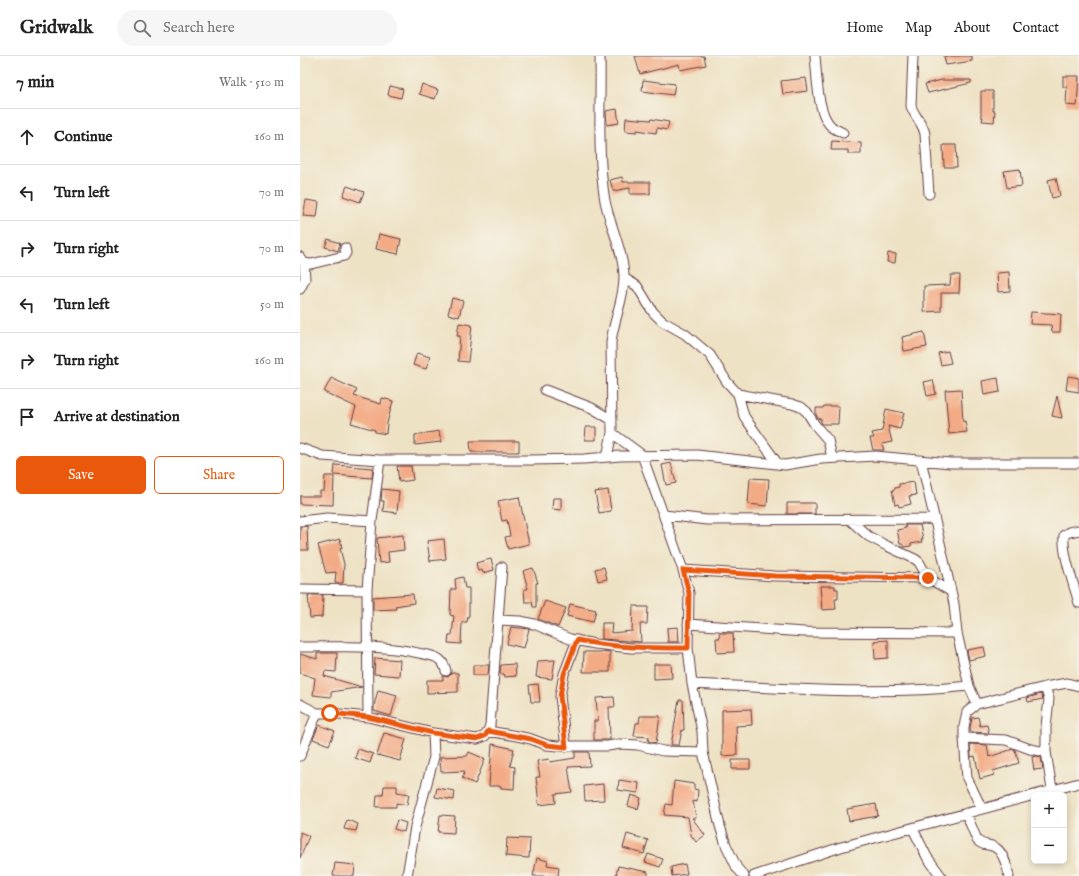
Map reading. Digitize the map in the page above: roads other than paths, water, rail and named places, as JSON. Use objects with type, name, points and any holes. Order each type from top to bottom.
[{"type":"street","points":[[600,56],[599,120],[603,183],[608,214],[621,260],[624,278],[613,329],[612,433],[607,457]]},
{"type":"street","points":[[815,56],[821,106],[826,119],[832,127],[844,133]]},
{"type":"street","points":[[913,56],[910,106],[912,111],[924,126],[929,194]]},
{"type":"street","points":[[302,260],[312,264],[344,256],[346,253],[345,248]]},
{"type":"street","points":[[300,289],[306,279],[302,260]]},
{"type":"street","points":[[624,278],[637,286],[653,312],[662,321],[685,334],[710,355],[727,382],[738,394],[744,416],[778,464]]},
{"type":"street","points":[[545,390],[592,408],[612,420]]},
{"type":"street","points":[[738,394],[801,407],[807,412],[815,425],[828,440],[832,458]]},
{"type":"street","points":[[612,433],[642,455],[683,570],[689,593],[688,648],[692,684],[702,731],[703,752],[726,845],[737,868],[744,876]]},
{"type":"street","points":[[300,448],[322,456],[380,460],[530,460],[642,455],[697,455],[785,465],[821,459],[876,456],[950,463],[1079,463]]},
{"type":"street","points":[[368,717],[367,590],[372,521],[380,460]]},
{"type":"street","points":[[921,460],[954,604],[957,633],[969,686],[977,704]]},
{"type":"street","points":[[664,515],[707,520],[934,519]]},
{"type":"street","points":[[300,521],[327,518],[372,521]]},
{"type":"street","points":[[850,520],[868,536],[915,559],[919,562],[928,578]]},
{"type":"street","points":[[1079,530],[1069,532],[1064,535],[1064,540],[1079,602]]},
{"type":"street","points":[[300,704],[317,713],[368,717],[433,733],[477,739],[485,736],[490,725],[502,568]]},
{"type":"street","points":[[683,570],[775,576],[928,578],[950,591]]},
{"type":"street","points":[[300,589],[367,590]]},
{"type":"street","points":[[498,620],[520,621],[534,624],[570,639],[595,644],[631,648],[688,648]]},
{"type":"street","points":[[688,624],[804,632],[957,633]]},
{"type":"street","points":[[566,747],[560,696],[564,674],[577,640]]},
{"type":"street","points":[[300,647],[368,646],[410,651],[435,657],[441,660],[446,671]]},
{"type":"street","points":[[982,809],[967,778],[964,727],[967,712],[977,704],[1046,687],[1067,683],[1079,686]]},
{"type":"street","points":[[692,684],[865,691],[901,691],[969,686]]},
{"type":"street","points":[[1046,687],[1049,699],[1046,726],[1046,752],[1052,789]]},
{"type":"street","points":[[300,756],[317,713]]},
{"type":"street","points":[[488,731],[531,739],[547,745],[566,747],[608,746],[620,744],[638,745],[664,751],[703,752]]},
{"type":"street","points":[[407,876],[415,827],[434,757],[433,733]]},
{"type":"street","points":[[964,738],[1006,740],[1030,749],[1046,752]]},
{"type":"street","points":[[754,876],[841,847],[1052,789],[1079,783]]},
{"type":"street","points":[[966,813],[977,840],[980,844],[991,846],[998,850],[1006,864],[1009,876]]},
{"type":"street","points":[[913,828],[927,857],[941,876]]}]
